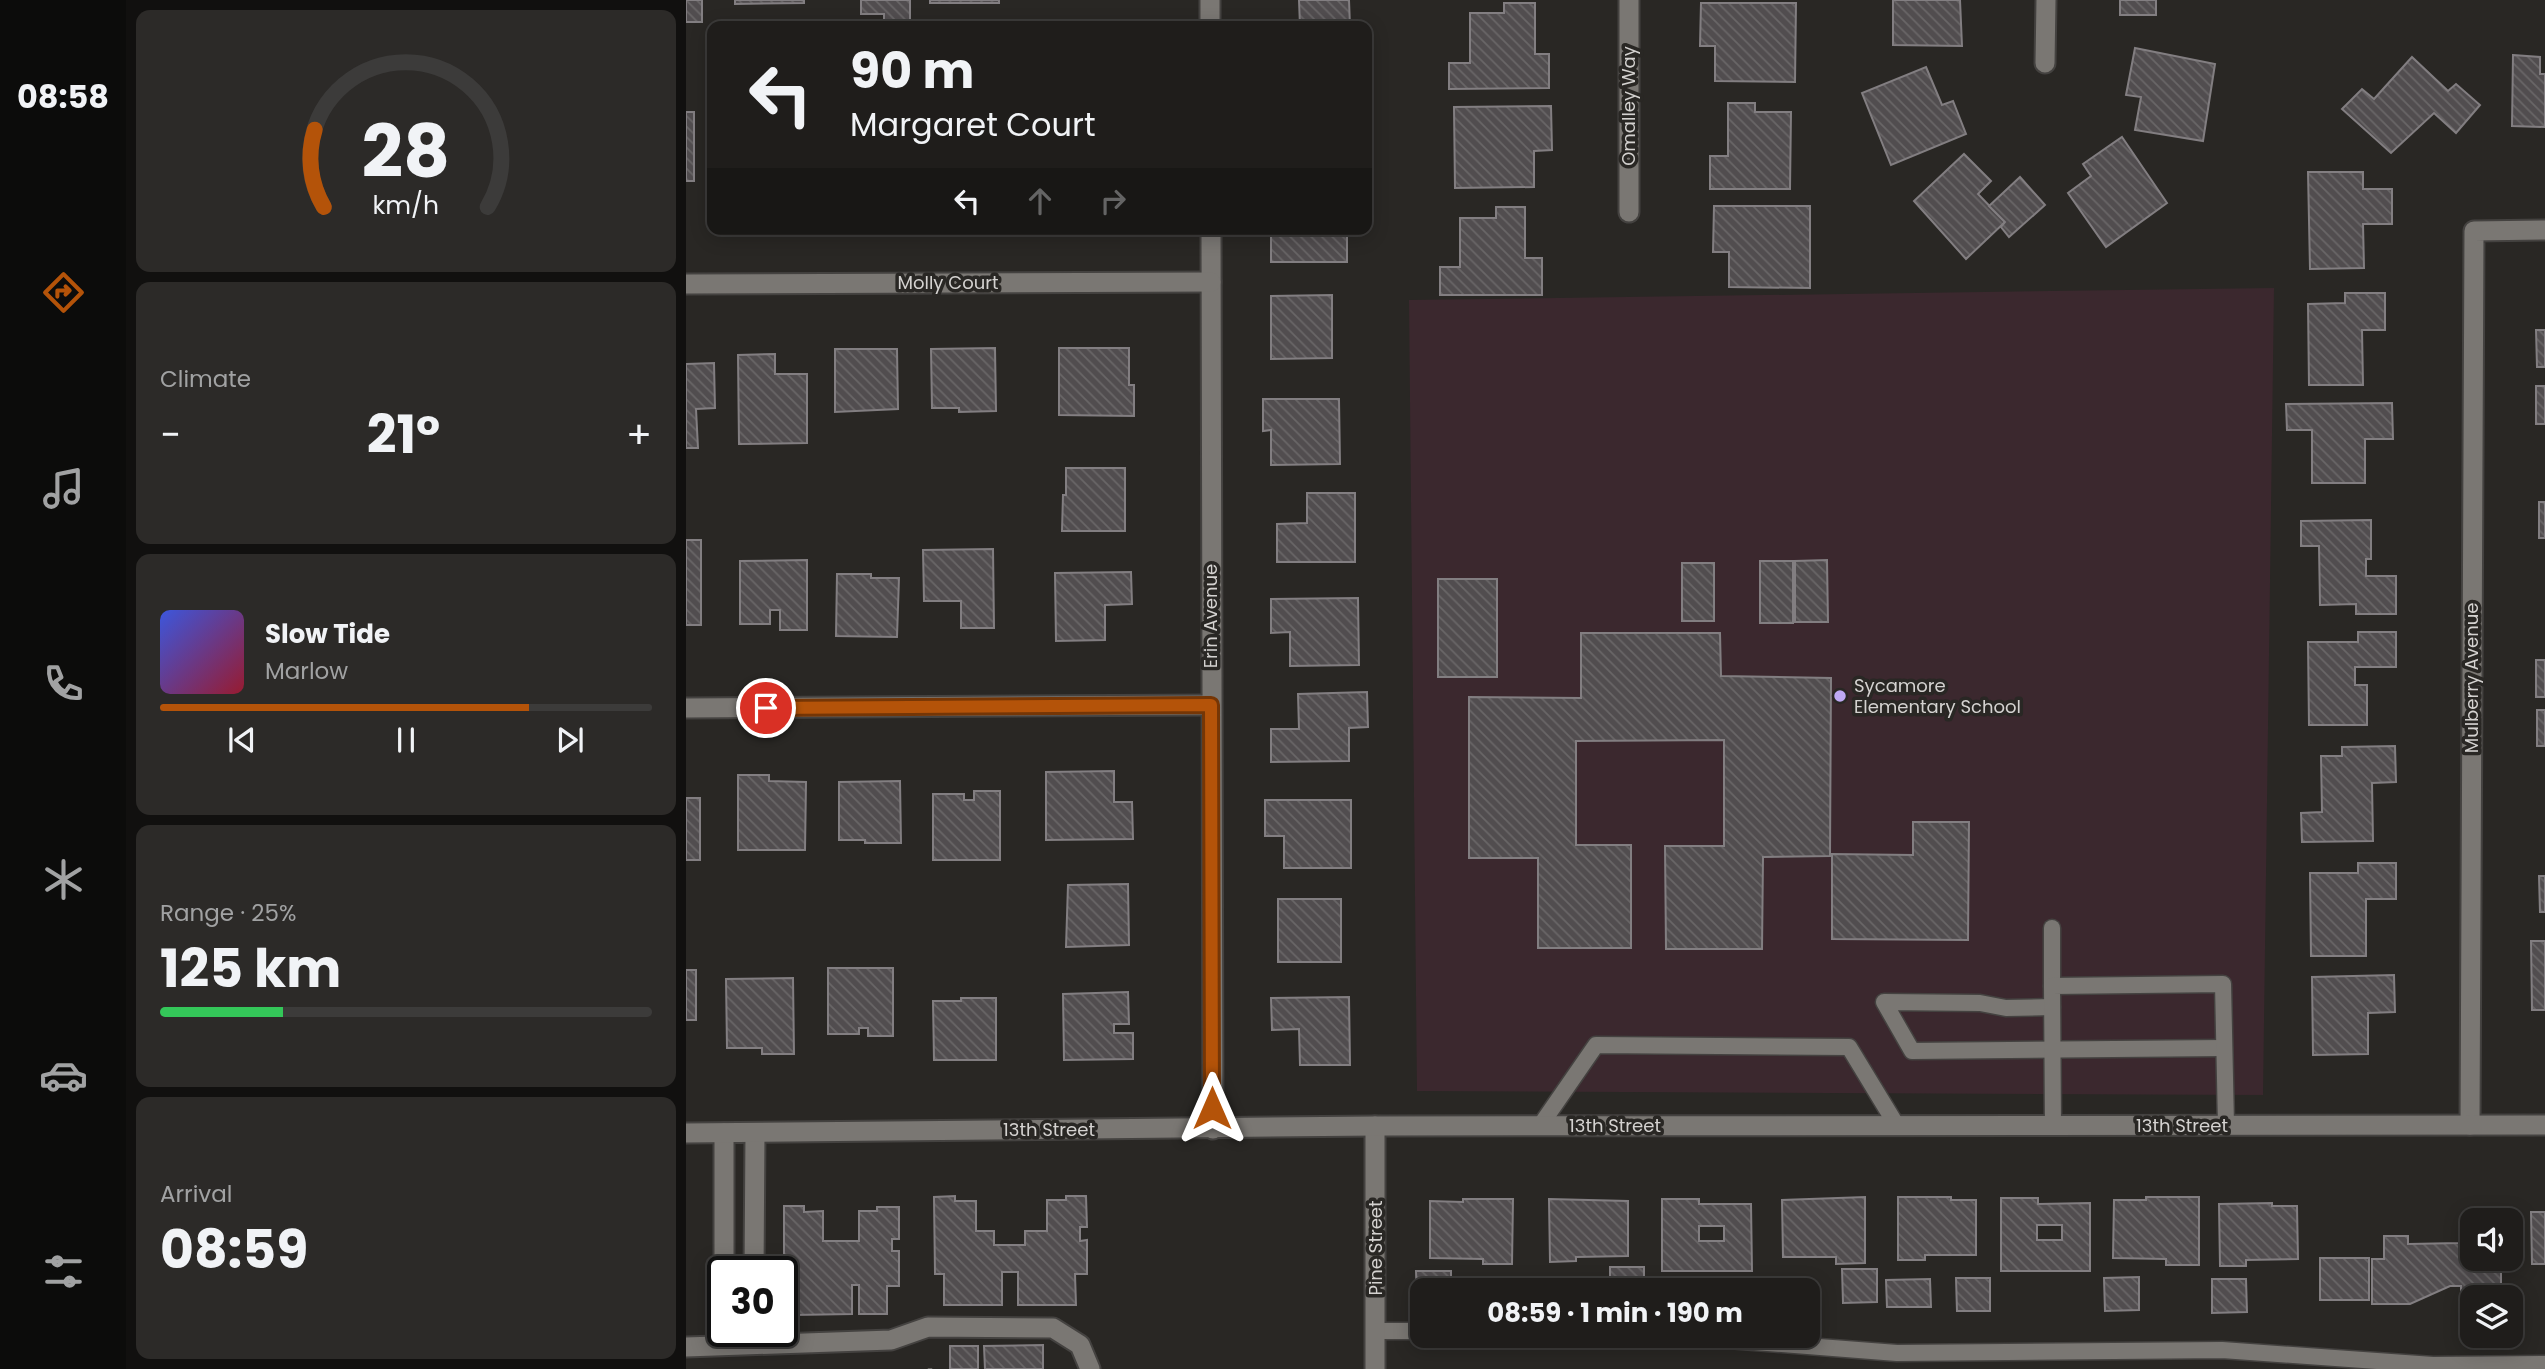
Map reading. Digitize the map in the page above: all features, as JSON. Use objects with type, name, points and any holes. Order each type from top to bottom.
[{"type":"street","points":[[1210,0],[1210,21]]},
{"type":"street","name":"Omalley Way","points":[[1629,0],[1629,212]]},
{"type":"street","points":[[2045,63],[2046,0]]},
{"type":"street","name":"Mulberry Avenue","points":[[2470,1125],[2474,230],[2545,230]]},
{"type":"street","name":"Erin Avenue","points":[[1210,235],[1213,1129]]},
{"type":"street","name":"Molly Court","points":[[686,284],[1211,282]]},
{"type":"street","points":[[686,708],[1211,705]]},
{"type":"street","name":"13th Street","points":[[686,1133],[1374,1126],[2545,1125]]},
{"type":"street","name":"Pine Street","points":[[1374,1126],[1376,1369]]},
{"type":"street","points":[[724,1133],[724,1256]]},
{"type":"street","points":[[754,1256],[755,1133]]},
{"type":"street","points":[[798,1339],[891,1340],[929,1327],[1053,1328],[1080,1345],[1090,1369]]},
{"type":"street","points":[[686,1347],[707,1342]]},
{"type":"lane","points":[[2052,928],[2053,1126]]},
{"type":"lane","points":[[2052,986],[2223,984],[2226,1125]]},
{"type":"lane","points":[[2052,1007],[2006,1008],[1980,1003],[1884,1002],[1912,1051],[2224,1048]]},
{"type":"lane","points":[[1540,1126],[1596,1045],[1849,1047],[1898,1126]]},
{"type":"lane","points":[[1376,1331],[1410,1331]]},
{"type":"lane","points":[[1820,1347],[2012,1361],[2222,1350],[2433,1365],[2545,1364]]},
{"type":"shaded area","name":"Sycamore Elementary School","points":[[2274,288],[2263,1095],[1417,1091],[1409,300]]},
{"type":"building","points":[[686,0],[702,0],[702,22],[686,22]]},
{"type":"building","points":[[735,0],[804,0],[804,3],[735,4]]},
{"type":"building","points":[[861,0],[910,0],[910,21],[884,21],[884,14],[861,14]]},
{"type":"building","points":[[930,0],[999,0],[999,3],[930,3]]},
{"type":"building","points":[[1299,0],[1349,0],[1350,21],[1300,21]]},
{"type":"building","points":[[1893,0],[1960,0],[1962,46],[1893,45]]},
{"type":"building","points":[[2120,0],[2156,0],[2156,15],[2120,15]]},
{"type":"building","points":[[1504,3],[1535,3],[1535,54],[1549,54],[1549,88],[1449,89],[1449,63],[1470,63],[1470,13],[1504,13]]},
{"type":"building","points":[[1701,3],[1796,3],[1795,82],[1715,81],[1715,46],[1700,46]]},
{"type":"building","points":[[2135,48],[2215,64],[2203,141],[2135,130],[2141,97],[2126,95]]},
{"type":"building","points":[[2513,55],[2540,57],[2540,74],[2545,74],[2545,127],[2512,126]]},
{"type":"building","points":[[2412,57],[2448,91],[2456,84],[2480,105],[2456,133],[2434,113],[2391,153],[2342,109],[2362,89],[2374,99]]},
{"type":"building","points":[[1926,67],[1942,105],[1953,101],[1966,134],[1891,165],[1862,93]]},
{"type":"building","points":[[1728,103],[1755,103],[1755,112],[1791,112],[1790,189],[1710,189],[1710,156],[1728,156]]},
{"type":"building","points":[[1551,106],[1552,150],[1534,151],[1534,187],[1455,188],[1454,107]]},
{"type":"building","points":[[686,112],[694,112],[694,181],[686,181]]},
{"type":"building","points":[[2122,137],[2167,203],[2106,247],[2068,193],[2091,176],[2083,164]]},
{"type":"building","points":[[1964,154],[1991,181],[1978,194],[2005,222],[1966,259],[1914,201]]},
{"type":"building","points":[[2308,172],[2363,172],[2363,189],[2392,189],[2392,224],[2363,224],[2364,268],[2310,269]]},
{"type":"building","points":[[2020,177],[2045,205],[2009,237],[2001,227],[2005,222],[1989,206]]},
{"type":"building","points":[[1714,206],[1810,206],[1810,288],[1729,287],[1729,252],[1713,252]]},
{"type":"building","points":[[1496,207],[1525,207],[1525,258],[1542,258],[1542,295],[1440,295],[1440,267],[1460,267],[1460,218],[1496,218]]},
{"type":"building","points":[[1271,235],[1347,235],[1347,262],[1271,262]]},
{"type":"building","points":[[2345,293],[2385,293],[2385,330],[2362,330],[2363,385],[2309,385],[2308,304],[2345,303]]},
{"type":"building","points":[[1332,295],[1332,358],[1271,359],[1271,296]]},
{"type":"building","points":[[2536,330],[2545,330],[2545,367],[2537,367]]},
{"type":"building","points":[[995,348],[996,411],[959,412],[959,408],[932,408],[931,349]]},
{"type":"building","points":[[1059,348],[1129,348],[1129,385],[1134,385],[1134,416],[1059,415]]},
{"type":"building","points":[[835,349],[897,349],[898,409],[835,412]]},
{"type":"building","points":[[775,354],[775,374],[807,374],[807,443],[739,444],[738,355]]},
{"type":"building","points":[[714,363],[715,408],[696,409],[698,448],[686,448],[686,364]]},
{"type":"building","points":[[2536,386],[2545,386],[2545,424],[2536,424]]},
{"type":"building","points":[[1263,399],[1339,399],[1340,464],[1271,465],[1271,430],[1263,431]]},
{"type":"building","points":[[2392,403],[2393,439],[2365,439],[2365,483],[2312,483],[2312,430],[2287,430],[2286,404]]},
{"type":"building","points":[[1066,468],[1125,468],[1125,531],[1062,531]]},
{"type":"building","points":[[1307,493],[1355,493],[1355,562],[1277,562],[1277,524],[1307,523]]},
{"type":"building","points":[[2539,502],[2545,502],[2545,538],[2539,538]]},
{"type":"building","points":[[2371,520],[2371,559],[2366,559],[2366,576],[2396,576],[2396,614],[2356,614],[2356,604],[2320,605],[2319,546],[2301,546],[2301,521]]},
{"type":"building","points":[[686,540],[701,540],[701,625],[686,625]]},
{"type":"building","points":[[993,549],[994,628],[961,628],[961,601],[924,601],[923,550]]},
{"type":"building","points":[[807,560],[807,630],[780,630],[780,610],[770,610],[770,624],[740,624],[740,561]]},
{"type":"building","points":[[1827,560],[1828,622],[1795,622],[1795,561]]},
{"type":"building","points":[[1760,561],[1793,561],[1793,623],[1760,623]]},
{"type":"building","points":[[1682,563],[1714,563],[1714,621],[1682,621]]},
{"type":"building","points":[[1131,572],[1132,604],[1105,605],[1105,640],[1056,641],[1055,573]]},
{"type":"building","points":[[837,574],[871,574],[871,578],[899,578],[897,637],[836,636]]},
{"type":"building","points":[[1438,579],[1497,579],[1497,677],[1438,677]]},
{"type":"building","points":[[1358,598],[1359,665],[1290,666],[1290,632],[1271,633],[1271,599]]},
{"type":"building","points":[[2358,632],[2396,632],[2396,667],[2355,667],[2355,685],[2367,685],[2367,725],[2309,725],[2308,642],[2358,642]]},
{"type":"building","points":[[1581,633],[1720,633],[1721,676],[1831,678],[1830,856],[1763,857],[1762,949],[1666,949],[1665,846],[1724,846],[1724,740],[1576,741],[1576,845],[1631,845],[1631,948],[1538,948],[1538,858],[1469,858],[1469,697],[1581,698]]},
{"type":"building","points":[[2536,660],[2545,660],[2545,697],[2536,697]]},
{"type":"building","points":[[1367,692],[1368,727],[1349,728],[1349,761],[1271,762],[1271,729],[1299,729],[1298,694]]},
{"type":"building","points":[[2537,710],[2545,710],[2545,746],[2537,746]]},
{"type":"building","points":[[2395,746],[2396,782],[2372,783],[2373,841],[2302,842],[2301,813],[2322,812],[2321,756],[2342,756],[2342,747]]},
{"type":"building","points":[[1114,771],[1114,802],[1132,802],[1133,839],[1046,840],[1046,772]]},
{"type":"building","points":[[738,775],[769,775],[769,781],[806,782],[805,850],[738,850]]},
{"type":"building","points":[[900,781],[901,843],[839,840],[839,782]]},
{"type":"building","points":[[974,791],[1000,791],[1000,860],[933,860],[933,794],[964,794],[964,800],[974,800]]},
{"type":"building","points":[[686,798],[700,798],[700,860],[686,860]]},
{"type":"building","points":[[1265,800],[1351,800],[1351,868],[1284,868],[1284,836],[1265,836]]},
{"type":"building","points":[[1913,822],[1969,822],[1968,940],[1832,939],[1832,854],[1913,855]]},
{"type":"building","points":[[2358,863],[2396,863],[2396,899],[2366,899],[2366,956],[2311,956],[2310,873],[2358,873]]},
{"type":"building","points":[[2539,876],[2545,876],[2545,912],[2540,912]]},
{"type":"building","points":[[1128,884],[1129,945],[1066,947],[1068,885]]},
{"type":"building","points":[[1278,899],[1341,899],[1341,962],[1278,962]]},
{"type":"building","points":[[2531,941],[2545,941],[2545,1010],[2532,1010]]},
{"type":"building","points":[[828,968],[893,968],[893,1036],[868,1036],[868,1028],[859,1028],[859,1034],[828,1034]]},
{"type":"building","points":[[686,970],[696,970],[696,1020],[686,1020]]},
{"type":"building","points":[[2394,975],[2395,1012],[2368,1013],[2368,1054],[2313,1055],[2312,977]]},
{"type":"building","points":[[793,978],[794,1054],[762,1054],[762,1048],[727,1048],[726,979]]},
{"type":"building","points":[[1128,992],[1129,1024],[1114,1024],[1114,1033],[1133,1033],[1133,1059],[1064,1060],[1063,994]]},
{"type":"building","points":[[1349,997],[1350,1065],[1300,1065],[1299,1029],[1272,1030],[1271,998]]},
{"type":"building","points":[[961,998],[996,998],[996,1060],[934,1060],[933,1001],[961,1001]]},
{"type":"building","points":[[955,1196],[955,1201],[976,1201],[976,1231],[994,1231],[994,1245],[1025,1245],[1025,1231],[1047,1231],[1047,1200],[1086,1196],[1087,1227],[1080,1227],[1080,1241],[1087,1240],[1087,1274],[1075,1274],[1076,1305],[1018,1305],[1018,1272],[1002,1272],[1002,1305],[944,1305],[944,1274],[935,1274],[934,1197]]},
{"type":"building","points":[[1865,1197],[1865,1263],[1836,1264],[1836,1257],[1783,1257],[1782,1200]]},
{"type":"building","points":[[1898,1197],[1976,1200],[1976,1255],[1925,1255],[1925,1260],[1898,1260]]},
{"type":"building","points":[[2146,1197],[2199,1197],[2199,1265],[2166,1265],[2166,1259],[2113,1258],[2114,1200],[2146,1200]]},
{"type":"building","points":[[2001,1198],[2038,1198],[2038,1204],[2090,1203],[2090,1271],[2001,1271]],"holes":[[[2037,1225],[2062,1225],[2062,1240],[2037,1240]]]},
{"type":"building","points":[[1463,1199],[1513,1199],[1512,1264],[1483,1264],[1483,1259],[1430,1258],[1430,1201],[1463,1202]]},
{"type":"building","points":[[1549,1199],[1628,1201],[1628,1256],[1576,1257],[1576,1261],[1550,1262]]},
{"type":"building","points":[[1662,1199],[1699,1199],[1699,1204],[1751,1204],[1752,1271],[1662,1271]],"holes":[[[1699,1226],[1724,1226],[1724,1241],[1699,1241]]]},
{"type":"building","points":[[2272,1203],[2272,1206],[2297,1206],[2298,1259],[2246,1260],[2246,1266],[2220,1266],[2219,1204]]},
{"type":"building","points":[[784,1206],[804,1206],[804,1212],[823,1211],[823,1241],[859,1241],[859,1211],[877,1211],[877,1207],[899,1207],[899,1239],[892,1239],[892,1251],[899,1251],[899,1286],[887,1286],[887,1314],[859,1314],[859,1285],[852,1285],[852,1314],[798,1315],[798,1256],[784,1256]]},
{"type":"building","points":[[2531,1212],[2545,1212],[2545,1264],[2532,1264]]},
{"type":"building","points":[[2384,1236],[2408,1236],[2408,1244],[2460,1243],[2460,1271],[2501,1271],[2501,1285],[2450,1286],[2410,1304],[2372,1304],[2372,1259],[2384,1259]]},
{"type":"building","points":[[2320,1258],[2369,1258],[2369,1300],[2320,1300]]},
{"type":"building","points":[[1610,1267],[1644,1267],[1644,1278],[1610,1278]]},
{"type":"building","points":[[1842,1269],[1877,1269],[1877,1302],[1843,1303]]},
{"type":"building","points":[[1416,1271],[1451,1271],[1451,1278],[1416,1278]]},
{"type":"building","points":[[2139,1277],[2139,1310],[2105,1311],[2104,1278]]},
{"type":"building","points":[[1956,1278],[1990,1278],[1990,1311],[1957,1311]]},
{"type":"building","points":[[1930,1279],[1931,1307],[1887,1307],[1886,1280]]},
{"type":"building","points":[[2212,1279],[2246,1279],[2247,1312],[2212,1313]]},
{"type":"building","points":[[1043,1345],[1043,1369],[985,1369],[984,1346]]},
{"type":"building","points":[[950,1346],[978,1346],[978,1369],[950,1369]]},
{"type":"place","name":"Sycamore Elementary School","points":[[1840,696]]},
{"type":"route","points":[[766,708],[1211,705],[1212,1108]]}]
